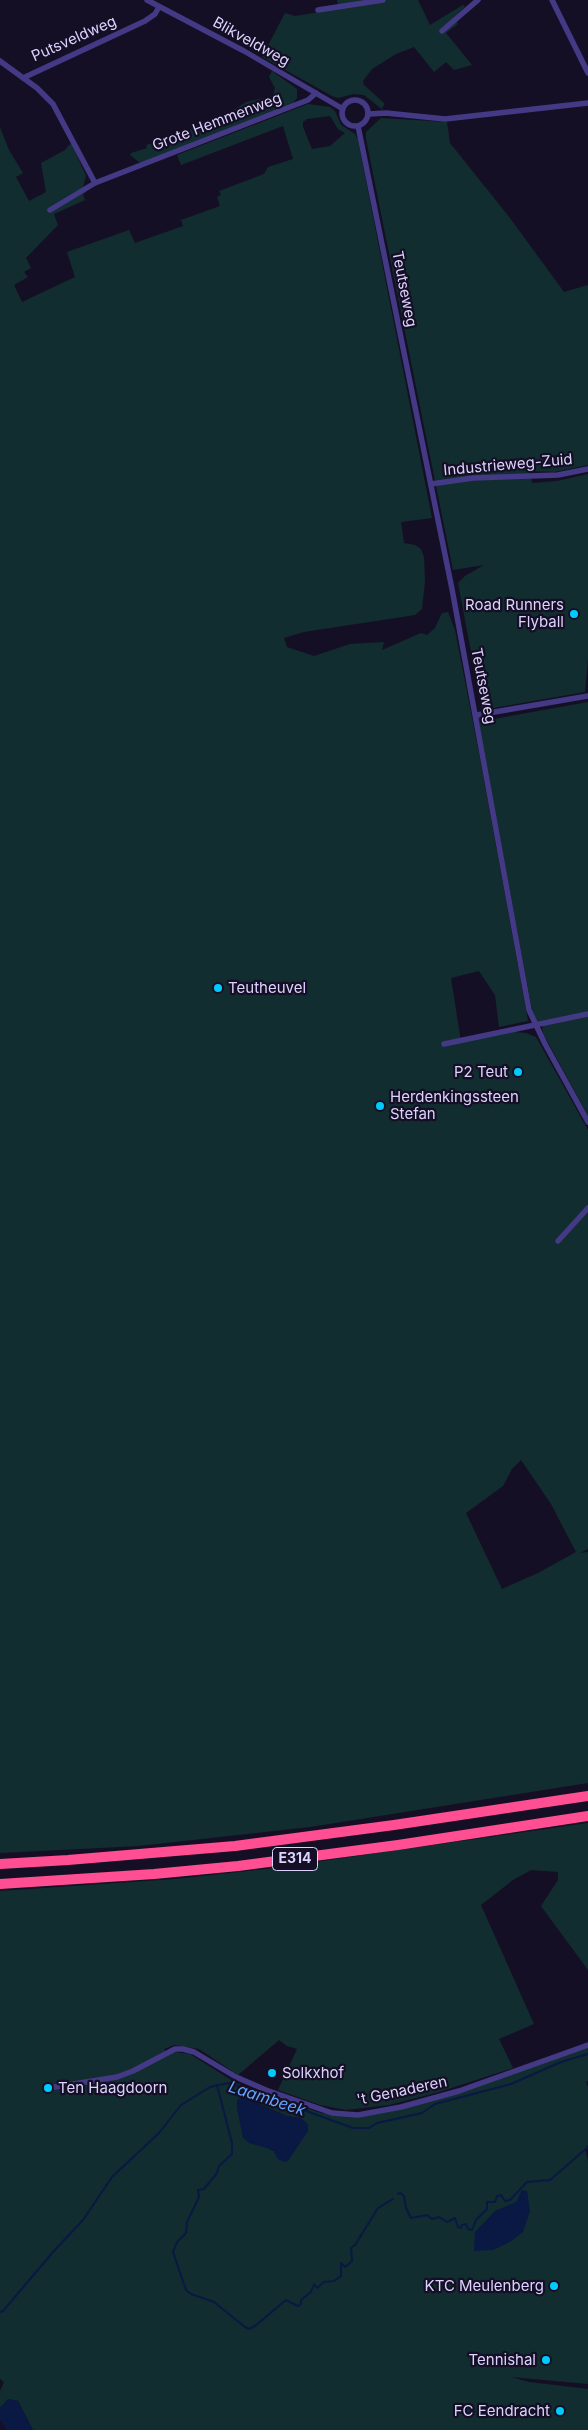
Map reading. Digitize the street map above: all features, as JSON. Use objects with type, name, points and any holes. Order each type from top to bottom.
[{"type":"highway","name":"E314","points":[[0,1864],[105,1857],[264,1842],[413,1823],[588,1796]]},
{"type":"highway","name":"E314","points":[[0,1884],[154,1874],[267,1862],[398,1845],[588,1816]]},
{"type":"street","name":"Blikveldweg","points":[[147,0],[244,51],[316,93]]},
{"type":"street","points":[[318,10],[383,0]]},
{"type":"street","points":[[442,31],[478,0]]},
{"type":"street","points":[[552,0],[588,73]]},
{"type":"street","name":"Putsveldweg","points":[[23,78],[145,21],[159,7]]},
{"type":"street","points":[[0,61],[53,104],[96,183]]},
{"type":"street","points":[[316,93],[343,109]]},
{"type":"street","name":"Grote Hemmenweg","points":[[50,210],[96,183],[308,100],[316,93]]},
{"type":"street","points":[[358,100],[366,105],[369,114],[366,122],[358,126],[348,124],[342,115],[343,109],[349,102],[358,100]]},
{"type":"street","points":[[369,114],[386,113],[445,119],[588,103]]},
{"type":"street","name":"Teutseweg","points":[[358,126],[477,715],[529,1010],[535,1026],[588,1122]]},
{"type":"street","name":"Industrieweg-Zuid","points":[[431,484],[473,478],[558,476],[588,469]]},
{"type":"street","points":[[477,715],[588,696]]},
{"type":"street","points":[[444,1044],[588,1014]]},
{"type":"street","points":[[558,1241],[588,1208]]},
{"type":"street","name":"'t Genaderen","points":[[55,2087],[117,2077],[133,2071],[175,2049],[183,2049],[210,2060],[236,2077],[266,2090],[332,2113],[358,2115],[401,2107],[459,2091],[588,2045]]},
{"type":"green space","points":[[337,0],[418,0],[430,25],[463,5],[465,7],[454,17],[458,24],[446,33],[472,65],[454,70],[446,62],[434,72],[414,47],[396,54],[372,69],[363,81],[364,85],[384,103],[383,110],[364,95],[354,94],[338,98],[332,96],[262,57],[285,13],[295,16],[339,9]]},
{"type":"green space","points":[[272,71],[297,89],[297,98],[293,103],[140,163],[130,155],[147,148],[146,145],[160,141],[170,142],[183,132],[215,122],[246,102],[273,96],[275,88],[269,77]]},
{"type":"green space","points":[[308,104],[330,107],[335,111],[341,125],[355,134],[358,140],[432,518],[401,522],[404,543],[415,545],[421,549],[424,557],[425,581],[422,609],[415,615],[304,632],[284,638],[287,647],[314,656],[350,644],[384,642],[382,650],[421,633],[427,635],[435,628],[442,613],[448,612],[455,630],[528,1021],[499,1027],[495,995],[479,971],[451,978],[461,1042],[513,1032],[526,1033],[536,1037],[588,1130],[588,1549],[580,1553],[588,1552],[588,1783],[310,1827],[139,1846],[0,1853],[0,127],[9,150],[23,173],[16,177],[29,201],[46,192],[41,163],[65,150],[69,145],[72,144],[86,176],[83,187],[86,192],[83,194],[85,200],[54,214],[58,225],[26,258],[31,268],[24,272],[28,277],[14,285],[22,302],[75,277],[67,252],[129,230],[135,243],[183,226],[181,220],[220,206],[217,197],[221,195],[219,191],[264,174],[268,167],[293,159],[283,126],[181,165],[177,155]],"holes":[[[330,116],[338,129],[345,133],[330,146],[312,149],[303,127],[303,122],[307,119]],[[521,1460],[551,1504],[576,1552],[538,1573],[502,1589],[466,1513],[503,1486],[512,1469]]]},
{"type":"green space","points":[[381,118],[447,122],[450,143],[510,218],[564,292],[588,285],[588,465],[555,472],[531,471],[532,483],[557,481],[588,474],[588,658],[585,692],[482,710],[458,583],[465,576],[484,565],[453,570],[366,139],[366,132]]},
{"type":"green space","points":[[588,702],[588,1116],[544,1035],[542,1028],[545,1024],[535,1026],[477,715],[488,720]]},
{"type":"green space","points":[[588,1823],[588,1970],[541,1906],[558,1880],[558,1872],[531,1870],[513,1880],[481,1905],[534,2024],[499,2039],[513,2068],[439,2092],[389,2105],[346,2110],[320,2105],[278,2090],[297,2049],[287,2046],[279,2040],[238,2075],[199,2049],[174,2045],[164,2049],[168,2054],[175,2052],[190,2054],[236,2083],[321,2113],[343,2116],[392,2111],[588,2048],[588,2081],[586,2082],[588,2087],[588,2145],[585,2149],[588,2161],[588,2384],[511,2377],[529,2382],[588,2389],[588,2430],[33,2430],[18,2401],[8,2399],[0,2408],[0,2391],[4,2382],[0,2379],[0,1891],[175,1879],[266,1869]],"holes":[[[237,2100],[250,2100],[287,2116],[301,2118],[308,2131],[301,2139],[273,2151],[266,2147],[240,2120]]]},
{"type":"water","points":[[241,2097],[287,2116],[301,2118],[308,2124],[308,2131],[288,2161],[284,2162],[278,2159],[273,2150],[249,2143],[243,2138],[237,2108],[237,2100]]},
{"type":"water","points":[[522,2190],[527,2191],[530,2211],[523,2232],[510,2242],[493,2250],[474,2251],[475,2232],[495,2211],[516,2202]]},
{"type":"water","points":[[8,2399],[18,2401],[33,2430],[7,2430],[0,2420],[0,2408]]},
{"type":"waterway","name":"Laambeek","points":[[0,2312],[3,2311],[83,2220],[112,2177],[159,2133],[181,2105],[210,2087],[229,2083],[353,2128],[369,2128],[377,2123],[422,2113],[435,2104],[511,2084],[561,2062],[588,2054]]},
{"type":"waterway","points":[[217,2085],[232,2143],[232,2154],[219,2166],[217,2173],[204,2189],[198,2190],[199,2197],[187,2222],[186,2233],[177,2242],[173,2252],[186,2290],[191,2294],[214,2302],[249,2329],[286,2300],[298,2306],[301,2304],[301,2300],[311,2292],[314,2284],[317,2288],[324,2282],[334,2281],[341,2276],[341,2263],[345,2267],[352,2261],[351,2248],[355,2245],[378,2208],[393,2199]]},
{"type":"waterway","points":[[398,2194],[400,2193],[404,2196],[406,2208],[411,2218],[427,2215],[432,2219],[439,2217],[447,2222],[455,2218],[458,2227],[461,2228],[462,2225],[466,2224],[468,2229],[472,2230],[476,2220],[487,2209],[487,2202],[495,2202],[497,2196],[501,2195],[505,2201],[510,2200],[527,2182],[550,2180],[588,2147]]},
{"type":"place","name":"Road Runners Flyball","points":[[574,614]]},
{"type":"place","name":"Teutheuvel","points":[[218,988]]},
{"type":"place","name":"P2 Teut","points":[[518,1072]]},
{"type":"place","name":"Herdenkingssteen Stefan","points":[[380,1106]]},
{"type":"place","name":"Solkxhof","points":[[272,2073]]},
{"type":"place","name":"Ten Haagdoorn","points":[[48,2088]]},
{"type":"place","name":"KTC Meulenberg","points":[[554,2286]]},
{"type":"place","name":"Tennishal","points":[[546,2360]]},
{"type":"place","name":"FC Eendracht","points":[[560,2411]]}]
